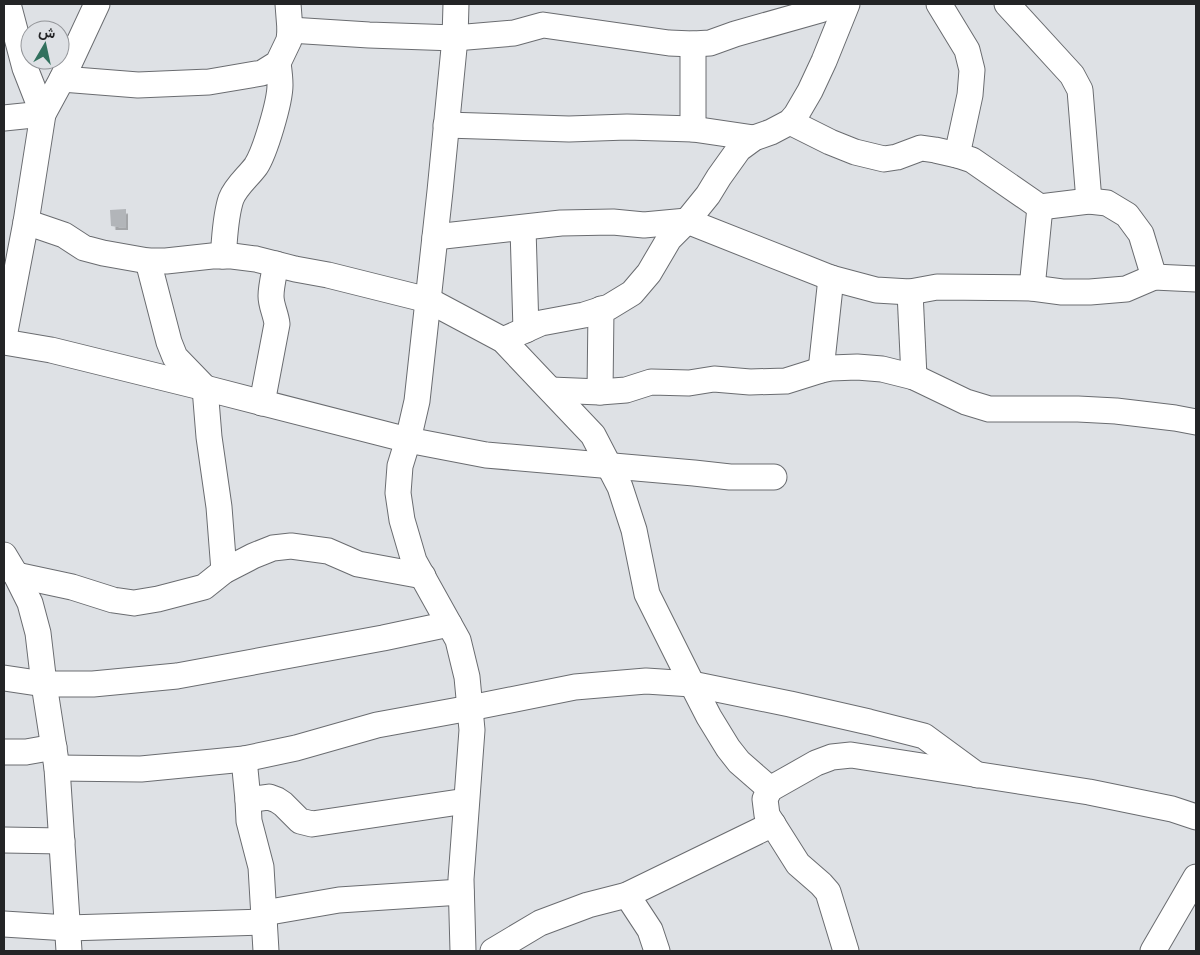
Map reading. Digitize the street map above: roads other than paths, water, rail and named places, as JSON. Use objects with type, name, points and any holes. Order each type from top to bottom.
[{"type":"street","points":[[8,4],[12,52],[25,68],[43,114]]},
{"type":"street","points":[[4,337],[26,222],[43,114],[62,79],[97,4]]},
{"type":"street","points":[[223,256],[231,199],[237,188],[257,164],[270,133],[280,94],[278,63],[289,40],[288,4]]},
{"type":"street","points":[[456,4],[435,237],[417,401],[400,466],[398,493],[402,520],[414,561],[458,640],[467,677],[472,730],[461,879],[463,951]]},
{"type":"street","points":[[290,30],[454,38],[514,33],[543,25],[693,44],[710,43],[820,10],[834,4]]},
{"type":"street","points":[[503,340],[541,323],[584,315],[609,307],[632,293],[649,273],[669,239],[687,221],[708,195],[739,149],[754,138],[790,122],[796,115],[824,61],[847,4]]},
{"type":"street","points":[[939,4],[967,50],[972,70],[970,95],[957,155]]},
{"type":"street","points":[[1006,4],[1072,75],[1080,90],[1089,201]]},
{"type":"street","points":[[693,44],[693,129]]},
{"type":"street","points":[[62,79],[138,84],[209,82],[262,73],[278,63]]},
{"type":"street","points":[[4,118],[43,114]]},
{"type":"street","points":[[790,122],[855,152],[884,158],[897,157],[921,148],[972,160],[1040,207],[1089,201],[1107,203],[1126,215],[1141,234],[1154,277]]},
{"type":"street","points":[[446,125],[569,130],[627,127],[693,129],[754,138]]},
{"type":"street","points":[[1032,288],[1040,207]]},
{"type":"street","points":[[435,237],[570,223],[613,222],[644,225],[687,221],[830,278],[876,290],[910,292],[938,288],[1032,288],[1062,292],[1090,292],[1126,289],[1154,277],[1196,279]]},
{"type":"street","points":[[26,222],[64,235],[84,248],[148,261],[232,256],[256,259],[328,275],[428,300],[503,340],[592,435],[620,487],[634,530],[647,594],[692,684],[728,748],[739,762],[770,789]]},
{"type":"street","points":[[523,228],[526,330]]},
{"type":"street","points":[[148,261],[175,358],[205,388],[209,437],[220,516],[224,571]]},
{"type":"street","points":[[262,403],[277,324],[271,297],[276,264]]},
{"type":"street","points":[[821,370],[830,278]]},
{"type":"street","points":[[910,292],[914,377]]},
{"type":"street","points":[[600,392],[601,309]]},
{"type":"street","points":[[4,342],[51,350],[408,440],[486,455],[694,472],[730,477],[774,477]]},
{"type":"street","points":[[551,390],[600,392],[626,390],[651,382],[689,383],[714,379],[750,382],[786,381],[831,368],[857,367],[882,369],[914,377],[966,402],[989,409],[1116,411],[1196,422]]},
{"type":"street","points":[[10,565],[113,600],[134,603],[158,600],[204,587],[224,571],[273,548],[291,546],[328,551],[358,564],[422,576]]},
{"type":"street","points":[[10,565],[30,602],[38,633],[55,758],[68,940]]},
{"type":"street","points":[[4,678],[44,684],[93,684],[177,676],[449,624]]},
{"type":"street","points":[[4,752],[26,752],[55,758],[141,769],[244,759],[296,748],[377,725],[575,687],[646,681],[692,684],[808,708],[924,736],[977,775]]},
{"type":"street","points":[[846,951],[828,892],[798,864],[767,815],[765,800],[770,789],[816,763],[832,757],[851,755],[1089,792],[1172,809],[1196,816]]},
{"type":"street","points":[[244,759],[248,821],[261,867],[266,951]]},
{"type":"street","points":[[248,800],[269,797],[283,804],[300,821],[312,824],[466,801]]},
{"type":"street","points":[[493,951],[540,923],[588,905],[627,895],[773,824]]},
{"type":"street","points":[[4,840],[62,841]]},
{"type":"street","points":[[1153,951],[1196,876]]},
{"type":"street","points":[[4,924],[68,940],[264,917],[339,900],[461,892]]},
{"type":"street","points":[[627,895],[650,930],[657,951]]}]
